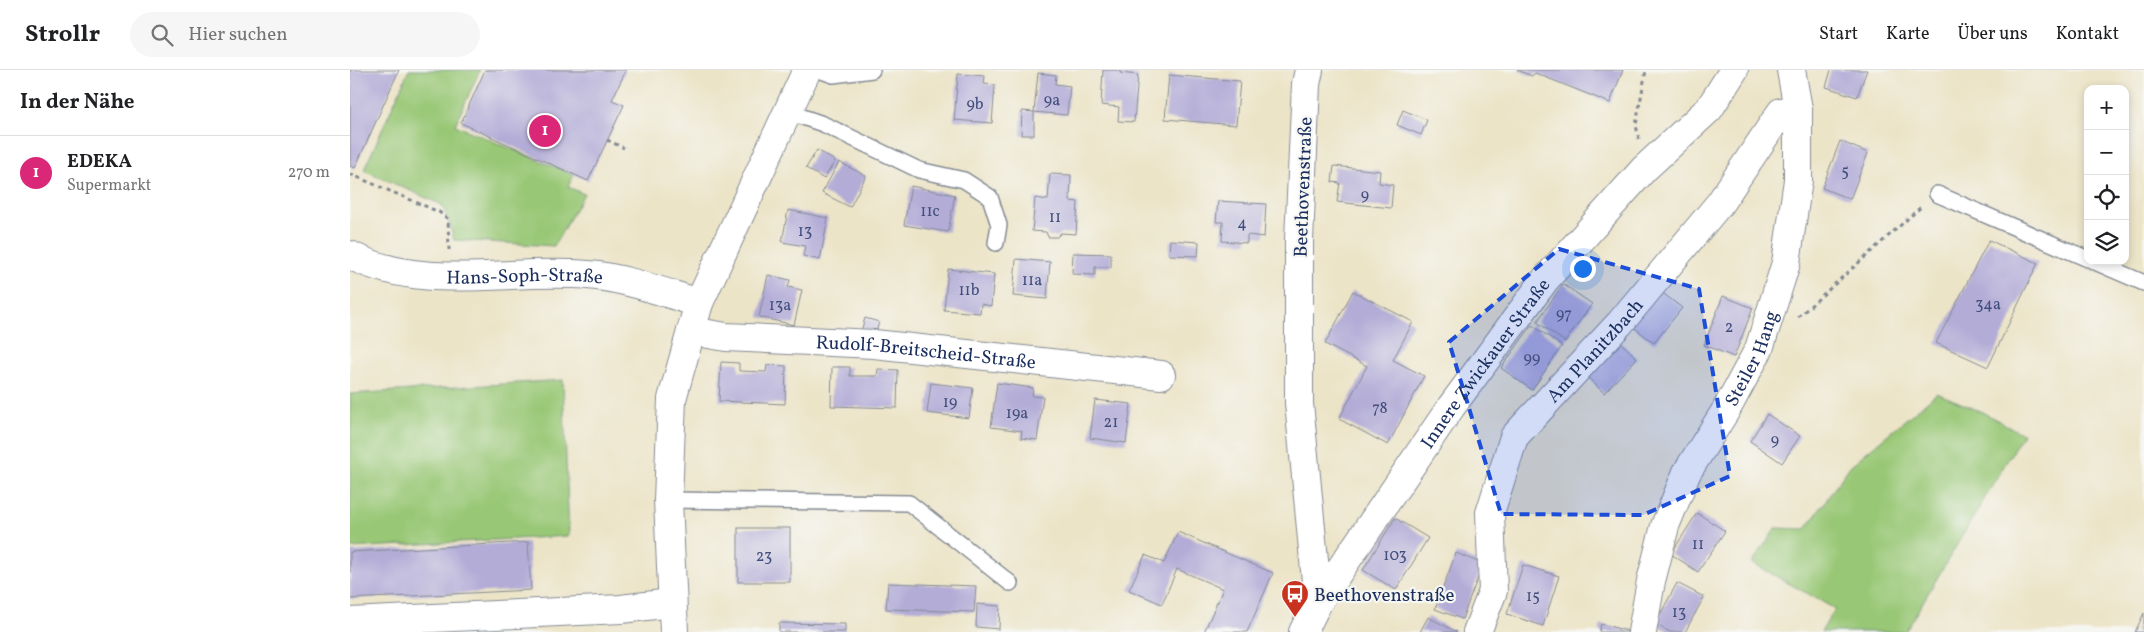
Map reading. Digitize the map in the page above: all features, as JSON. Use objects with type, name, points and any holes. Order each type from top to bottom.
[{"type":"street","points":[[674,632],[671,603],[668,500],[672,399],[699,303],[807,70]]},
{"type":"street","name":"Beethovenstraße","points":[[1309,70],[1306,84],[1299,240],[1299,404],[1318,602]]},
{"type":"street","name":"Innere Zwickauer Straße","points":[[1303,632],[1318,602],[1451,407],[1545,280],[1644,169],[1709,109],[1734,70]]},
{"type":"street","name":"Steiler Hang","points":[[1642,632],[1651,581],[1665,526],[1687,472],[1726,410],[1759,350],[1786,263],[1798,180],[1798,109],[1792,70]]},
{"type":"street","name":"Am Planitzbach","points":[[1477,632],[1493,591],[1490,513],[1514,437],[1620,323],[1720,203],[1782,112],[1798,109]]},
{"type":"street","name":"Hans-Soph-Straße","points":[[350,255],[364,262],[408,273],[442,277],[586,275],[618,279],[699,303]]},
{"type":"street","name":"Rudolf-Breitscheid-Straße","points":[[691,331],[726,337],[874,344],[1161,375]]},
{"type":"street","points":[[350,622],[620,609],[671,603]]},
{"type":"lane","points":[[819,70],[833,75],[872,70]]},
{"type":"lane","points":[[788,112],[823,124],[919,170],[964,180],[990,197],[999,225],[996,244]]},
{"type":"lane","points":[[1936,194],[2084,257]]},
{"type":"lane","points":[[2102,265],[2144,283]]},
{"type":"lane","points":[[668,500],[908,502],[1010,583]]},
{"type":"path","points":[[1644,169],[1636,125],[1646,70]]},
{"type":"path","points":[[608,140],[624,148]]},
{"type":"path","points":[[350,174],[439,212],[448,219],[447,243],[449,252]]},
{"type":"path","points":[[1771,310],[1796,318],[1936,194]]},
{"type":"highlighted area","points":[[1559,249],[1699,289],[1730,476],[1643,515],[1501,514],[1449,342]]},
{"type":"green space","points":[[409,70],[480,70],[455,125],[574,175],[568,187],[584,194],[554,246],[454,240],[442,205],[364,170]]},
{"type":"green space","points":[[563,380],[569,536],[350,548],[350,394]]},
{"type":"green space","points":[[1937,393],[1982,412],[2023,434],[1905,632],[1821,632],[1835,609],[1752,563],[1776,528],[1806,529],[1850,466]]},
{"type":"building","points":[[350,70],[399,70],[355,168],[350,166]]},
{"type":"building","points":[[485,70],[626,70],[612,100],[624,105],[588,181],[461,123]]},
{"type":"building","points":[[1103,70],[1120,70],[1120,73],[1138,75],[1134,122],[1118,121],[1119,107],[1101,105]]},
{"type":"building","points":[[1517,70],[1623,70],[1610,103],[1535,73],[1532,76]]},
{"type":"building","points":[[1831,70],[1867,70],[1857,97],[1826,87]]},
{"type":"building","points":[[1038,73],[1056,75],[1055,84],[1070,86],[1067,115],[1034,112]]},
{"type":"building","points":[[958,74],[985,76],[984,84],[995,85],[992,123],[954,120]]},
{"type":"building","points":[[1169,75],[1240,81],[1236,125],[1165,119]]},
{"type":"building","points":[[1403,110],[1427,120],[1421,135],[1397,125]]},
{"type":"building","points":[[1022,111],[1034,112],[1034,135],[1021,135]]},
{"type":"building","points":[[1840,141],[1868,153],[1850,199],[1822,188]]},
{"type":"building","points":[[817,150],[835,161],[824,179],[806,168]]},
{"type":"building","points":[[839,162],[866,176],[850,207],[822,193]]},
{"type":"building","points":[[1334,166],[1380,171],[1379,183],[1393,185],[1391,208],[1337,202],[1340,183],[1332,182]]},
{"type":"building","points":[[1050,174],[1071,175],[1070,201],[1078,202],[1076,234],[1061,233],[1057,237],[1048,237],[1046,232],[1032,231],[1035,198],[1048,200]]},
{"type":"building","points":[[911,186],[955,195],[948,232],[904,225]]},
{"type":"building","points":[[1218,201],[1266,204],[1264,237],[1247,235],[1247,243],[1222,241],[1223,222],[1216,222]]},
{"type":"building","points":[[788,210],[828,218],[820,260],[803,256],[805,246],[782,242]]},
{"type":"building","points":[[1170,240],[1199,242],[1198,256],[1169,255]]},
{"type":"building","points":[[1989,240],[2038,263],[1988,367],[1936,343]]},
{"type":"building","points":[[1073,253],[1111,254],[1111,267],[1095,267],[1095,275],[1072,274]]},
{"type":"building","points":[[1016,259],[1050,262],[1047,299],[1013,296]]},
{"type":"building","points":[[948,269],[994,274],[991,306],[981,304],[980,313],[944,310]]},
{"type":"building","points":[[768,275],[790,280],[788,287],[802,290],[794,325],[759,317]]},
{"type":"building","points":[[1563,284],[1592,304],[1565,342],[1537,322]]},
{"type":"building","points":[[1655,287],[1682,308],[1654,343],[1627,322]]},
{"type":"building","points":[[1353,291],[1413,322],[1393,360],[1424,376],[1388,445],[1339,419],[1367,366],[1325,344]]},
{"type":"building","points":[[1723,296],[1753,308],[1734,357],[1704,345]]},
{"type":"building","points":[[865,318],[879,322],[874,340],[860,335]]},
{"type":"building","points":[[1532,325],[1562,346],[1532,390],[1501,368]]},
{"type":"building","points":[[1615,337],[1637,358],[1604,393],[1582,372]]},
{"type":"building","points":[[721,362],[739,363],[739,371],[766,372],[767,365],[786,366],[785,404],[719,401]]},
{"type":"building","points":[[832,367],[850,367],[850,376],[877,376],[878,369],[898,370],[897,408],[831,406]]},
{"type":"building","points":[[931,383],[973,388],[969,418],[927,413]]},
{"type":"building","points":[[997,383],[1033,388],[1032,396],[1043,397],[1037,440],[1021,438],[1022,431],[991,427]]},
{"type":"building","points":[[1095,400],[1131,404],[1126,443],[1090,438]]},
{"type":"building","points":[[1767,414],[1800,436],[1782,463],[1750,441]]},
{"type":"building","points":[[1697,513],[1725,531],[1698,572],[1671,554]]},
{"type":"building","points":[[1395,518],[1428,538],[1396,590],[1363,570]]},
{"type":"building","points":[[738,528],[790,528],[790,582],[738,582]]},
{"type":"building","points":[[1178,532],[1273,573],[1247,632],[1204,632],[1223,589],[1177,569],[1162,604],[1129,590],[1145,555],[1164,563]]},
{"type":"building","points":[[528,542],[531,590],[350,599],[350,552]]},
{"type":"building","points":[[1456,553],[1483,564],[1462,619],[1435,609]]},
{"type":"building","points":[[1523,565],[1559,576],[1543,626],[1507,614]]},
{"type":"building","points":[[888,583],[976,586],[974,612],[886,609]]},
{"type":"building","points":[[1677,583],[1704,597],[1685,632],[1670,632],[1655,624]]},
{"type":"building","points":[[977,604],[1000,606],[999,629],[976,627]]},
{"type":"building","points":[[2144,613],[2144,632],[2135,632]]},
{"type":"building","points":[[1428,617],[1457,632],[1420,632]]},
{"type":"building","points":[[779,623],[845,624],[845,632],[779,632]]},
{"type":"building","points":[[1601,624],[1628,631],[1628,632],[1599,632]]},
{"type":"place","name":"EDEKA","points":[[545,131]]},
{"type":"place","name":"Beethovenstraße","points":[[1295,618]]}]
